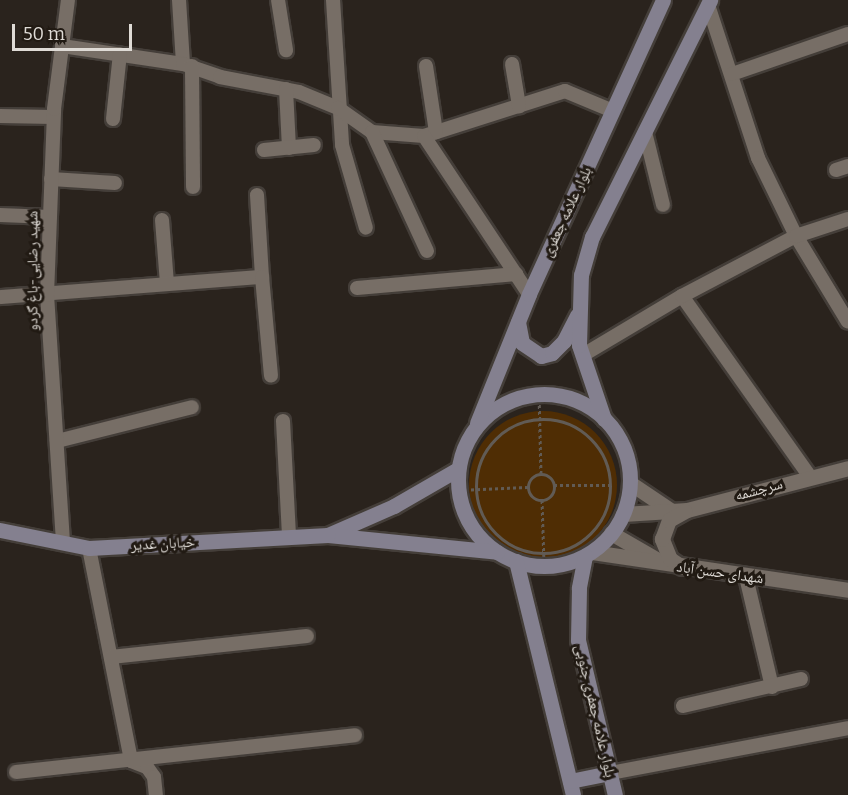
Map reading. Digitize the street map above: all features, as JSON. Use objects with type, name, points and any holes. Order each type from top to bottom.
[{"type":"main road","name":"بلوار علامه جعفری","points":[[458,469],[464,446],[476,425],[529,294],[663,0]]},
{"type":"main road","points":[[604,419],[583,356],[578,313],[581,275],[592,237],[709,2]]},
{"type":"main road","points":[[518,322],[522,343],[541,356],[552,353],[564,341],[578,313]]},
{"type":"main road","points":[[328,535],[394,506],[458,469],[460,501],[474,530],[497,552],[516,561],[588,554],[612,533],[623,514],[630,483],[627,459],[619,438],[604,419],[574,399],[539,393],[504,402],[476,425]]},
{"type":"main road","name":"خیابان غدیر","points":[[0,530],[89,548],[328,535]]},
{"type":"main road","points":[[328,535],[497,552]]},
{"type":"main road","name":"بلوار علامه جعفری جنوبی","points":[[588,554],[579,588],[578,640],[615,795]]},
{"type":"main road","points":[[516,561],[571,788],[610,772]]},
{"type":"street","name":"شهید رضایی-باغ گردو","points":[[63,542],[47,295],[53,117],[68,0]]},
{"type":"street","points":[[179,0],[188,65],[193,186]]},
{"type":"street","points":[[278,0],[286,50]]},
{"type":"street","points":[[333,0],[342,145],[366,228]]},
{"type":"street","points":[[709,2],[758,158],[796,236],[848,322]]},
{"type":"street","points":[[732,74],[848,34]]},
{"type":"street","points":[[62,46],[188,65],[220,77],[286,89],[338,108],[372,132],[427,251]]},
{"type":"street","points":[[113,118],[120,54]]},
{"type":"street","points":[[512,64],[519,106]]},
{"type":"street","points":[[426,66],[430,134],[529,294]]},
{"type":"street","points":[[286,89],[290,148]]},
{"type":"street","points":[[372,132],[430,134],[565,92],[613,111]]},
{"type":"street","points":[[0,116],[53,117]]},
{"type":"street","points":[[645,132],[663,205]]},
{"type":"street","points":[[264,150],[314,146]]},
{"type":"street","points":[[51,179],[115,183]]},
{"type":"street","points":[[257,195],[271,376]]},
{"type":"street","points":[[0,215],[50,217]]},
{"type":"street","points":[[583,356],[682,296],[796,236],[848,219]]},
{"type":"street","points":[[162,220],[168,283]]},
{"type":"street","points":[[357,288],[516,274]]},
{"type":"street","points":[[0,297],[262,277]]},
{"type":"street","points":[[682,296],[810,477]]},
{"type":"street","points":[[57,441],[192,407]]},
{"type":"street","points":[[282,421],[289,537]]},
{"type":"street","name":"سرچشمه","points":[[623,514],[687,510],[848,468]]},
{"type":"street","points":[[630,483],[670,510]]},
{"type":"street","points":[[687,510],[669,520],[663,539],[670,559],[689,569]]},
{"type":"street","points":[[612,533],[666,565]]},
{"type":"street","points":[[89,548],[132,761]]},
{"type":"street","name":"شهدای حسن آباد","points":[[588,554],[848,590]]},
{"type":"street","points":[[746,577],[772,687]]},
{"type":"street","points":[[111,657],[307,636]]},
{"type":"street","points":[[683,706],[801,679]]},
{"type":"street","points":[[610,772],[848,728]]},
{"type":"street","points":[[16,772],[355,735]]},
{"type":"street","points":[[132,761],[147,767],[154,777],[156,795]]},
{"type":"path","points":[[539,393],[541,473]]},
{"type":"path","points":[[540,419],[572,426],[588,436],[600,451],[609,485],[607,507],[585,538],[543,559],[513,546],[497,535],[485,520],[476,489],[479,464],[487,447],[517,424],[540,419]]},
{"type":"path","points":[[541,473],[552,478],[554,485],[552,495],[542,500],[531,495],[528,488],[533,476],[541,473]]},
{"type":"path","points":[[554,485],[630,483]]},
{"type":"path","points":[[459,490],[528,488]]},
{"type":"path","points":[[542,500],[543,559]]},
{"type":"shaded area","points":[[543,411],[557,412],[571,417],[584,423],[595,433],[605,444],[611,457],[616,471],[616,499],[611,513],[605,526],[595,537],[584,547],[571,553],[557,558],[543,559],[529,558],[515,553],[502,547],[491,537],[481,526],[475,513],[470,499],[469,485],[470,471],[475,457],[481,444],[491,433],[502,423],[515,417],[529,412]]}]
